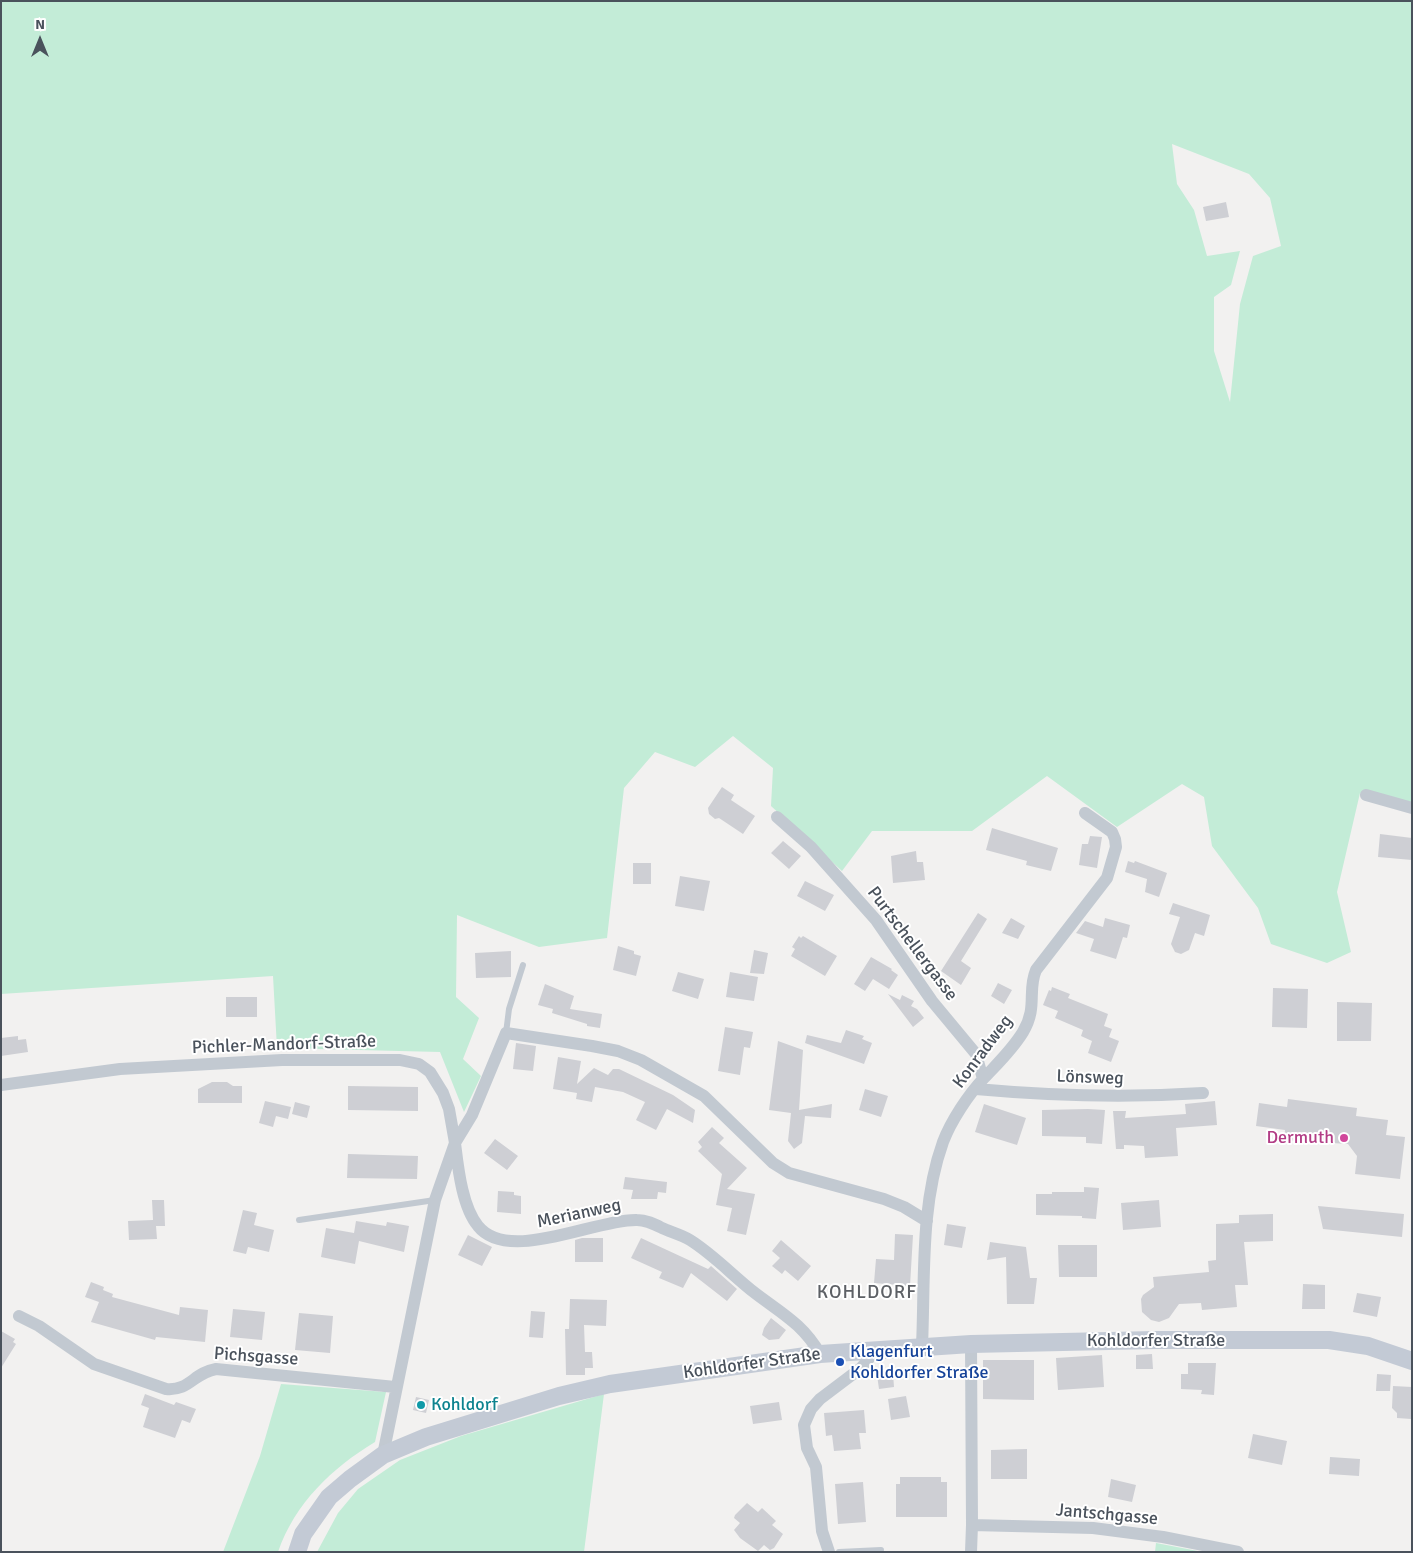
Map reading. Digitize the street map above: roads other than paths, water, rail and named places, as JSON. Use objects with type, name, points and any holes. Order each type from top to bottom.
[{"type":"street","points":[[1366,795],[1412,808]]},
{"type":"street","name":"Konradweg","points":[[922,1346],[927,1221],[931,1191],[944,1141],[979,1084],[1007,1055],[1024,1031],[1033,1008],[1033,977],[1036,970],[1107,878],[1116,847],[1115,839],[1112,832],[1085,813]]},
{"type":"street","name":"Purtschellergasse","points":[[777,817],[811,847],[876,920],[932,1001],[976,1054],[979,1084]]},
{"type":"street","points":[[455,1143],[472,1115],[506,1033],[592,1046],[618,1051],[641,1060],[704,1096],[773,1163],[789,1173],[884,1199],[904,1207],[927,1221]]},
{"type":"street","name":"Pichler-Mandorf-Straße","points":[[1,1085],[120,1069],[282,1060],[400,1060],[419,1064],[437,1081],[449,1109],[455,1143],[435,1200],[395,1387],[383,1455]]},
{"type":"street","name":"Lönsweg","points":[[979,1084],[1089,1097],[1133,1097],[1203,1093]]},
{"type":"street","name":"Merianweg","points":[[455,1143],[466,1200],[477,1225],[485,1234],[501,1240],[522,1243],[588,1227],[637,1220],[646,1221],[690,1240],[755,1293],[790,1316],[812,1339],[820,1354]]},
{"type":"street","name":"Pichsgasse","points":[[19,1316],[39,1326],[94,1364],[166,1389],[177,1390],[186,1387],[199,1374],[216,1369],[395,1387]]},
{"type":"street","name":"Kohldorfer Straße","points":[[297,1552],[303,1534],[329,1497],[383,1455],[435,1434],[559,1396],[610,1384],[820,1354],[971,1344],[1146,1340],[1329,1340],[1368,1346],[1412,1361]]},
{"type":"street","points":[[971,1344],[971,1552]]},
{"type":"street","points":[[829,1552],[822,1532],[816,1467],[807,1448],[804,1426],[811,1409],[820,1399],[861,1368],[877,1349]]},
{"type":"street","name":"Jantschgasse","points":[[972,1525],[1112,1530],[1162,1537],[1238,1552]]},
{"type":"lane","points":[[506,1033],[509,1009],[523,964]]},
{"type":"lane","points":[[299,1220],[435,1200]]},
{"type":"lane","points":[[839,1552],[882,1550]]},
{"type":"place","name":"Dermuth","points":[[1344,1138]]},
{"type":"place","name":"Klagenfurt Kohldorfer Straße","points":[[840,1362]]},
{"type":"place","name":"Kohldorf","points":[[421,1405]]},
{"type":"district","name":"KOHLDORF","points":[[867,1293]]}]
